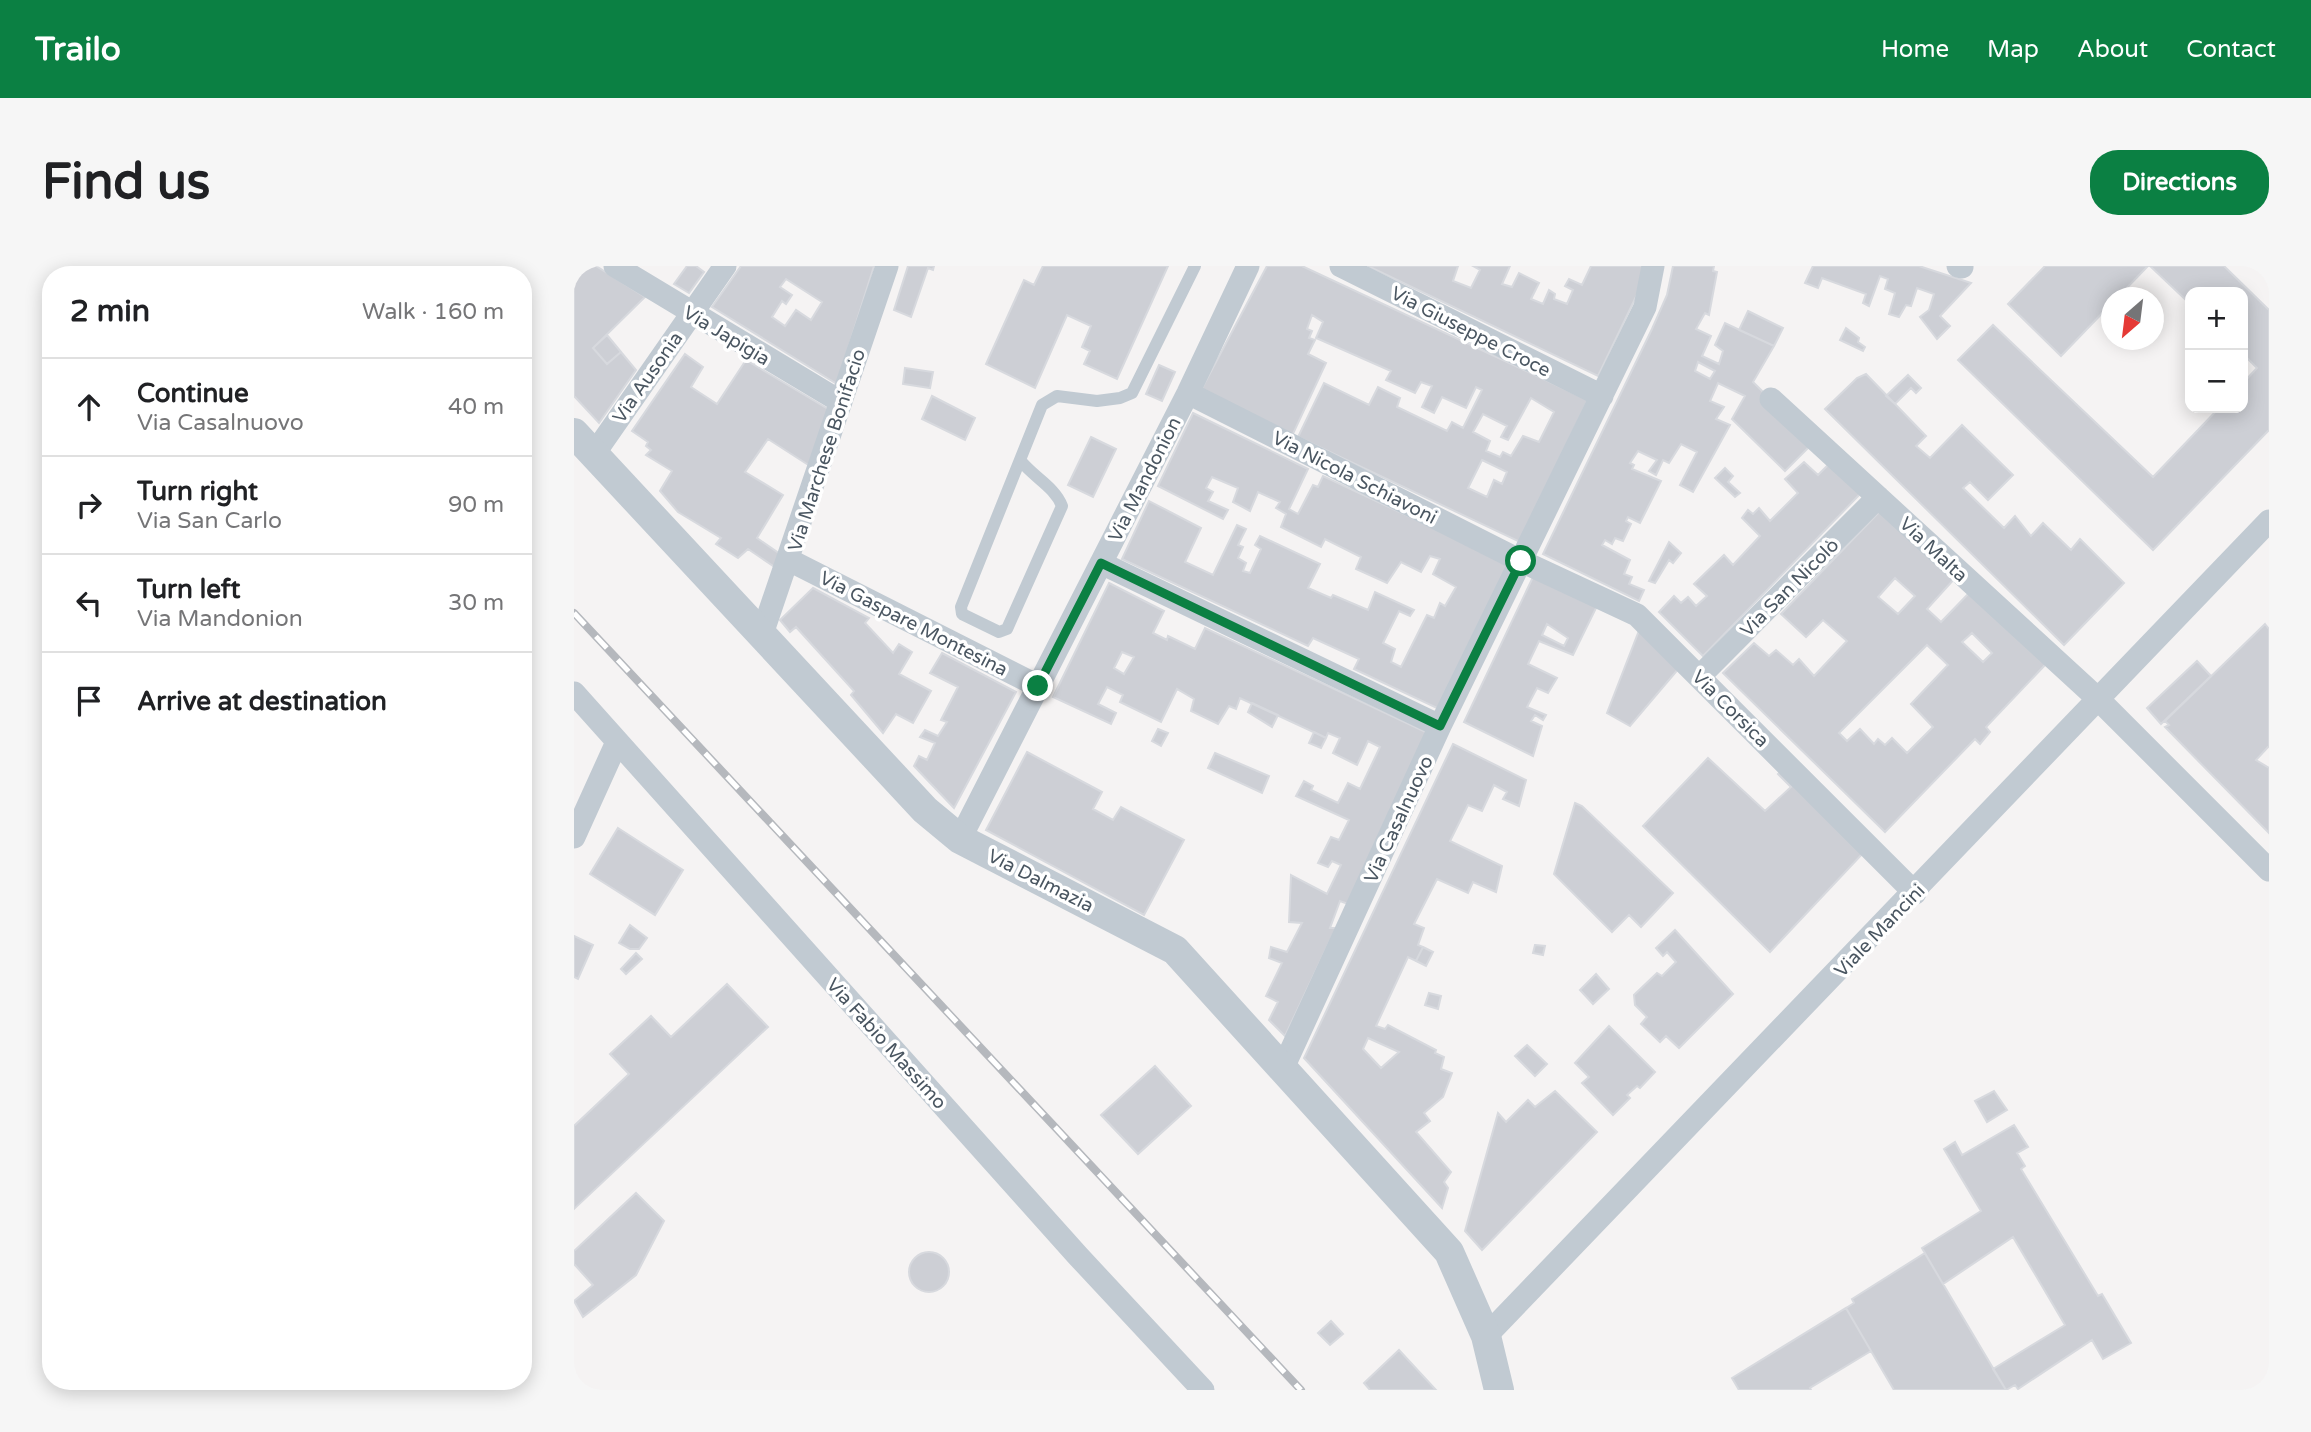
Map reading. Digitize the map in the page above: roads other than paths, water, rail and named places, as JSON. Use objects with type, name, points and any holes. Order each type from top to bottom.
[{"type":"street","name":"Via Japigia","points":[[615,266],[841,402]]},
{"type":"street","name":"Via Ausonia","points":[[584,443],[691,314],[725,266]]},
{"type":"street","name":"Via Marchese Bonifacio","points":[[762,634],[887,266]]},
{"type":"street","name":"Via Mandonion","points":[[960,839],[1188,393],[1248,266]]},
{"type":"street","name":"Via Giuseppe Croce","points":[[1341,266],[1602,396]]},
{"type":"street","name":"Via Casalnuovo","points":[[1283,1068],[1440,726],[1645,307],[1653,266]]},
{"type":"street","name":"Via Nicola Schiavoni","points":[[1188,393],[1521,561]]},
{"type":"street","name":"Via Malta","points":[[1771,399],[2097,698],[2269,870]]},
{"type":"street","name":"Via Dalmazia","points":[[584,443],[925,810],[960,839],[1175,950],[1449,1252],[1486,1336],[1499,1390]]},
{"type":"street","name":"Via San Nicolò","points":[[1699,677],[1878,497]]},
{"type":"street","name":"Viale Mancini","points":[[1486,1336],[2269,521]]},
{"type":"street","name":"Via Gaspare Montesina","points":[[789,560],[1038,686]]},
{"type":"street","name":"Via Corsica","points":[[1521,561],[1637,615],[1915,892]]},
{"type":"street","points":[[1101,563],[1440,726]]},
{"type":"street","name":"Via Fabio Massimo","points":[[574,693],[1078,1256],[1202,1390]]},
{"type":"street","points":[[574,837],[617,741]]},
{"type":"lane","points":[[1020,460],[1037,479],[1058,495],[1062,506],[1007,629],[999,632],[962,614],[961,607],[1042,405],[1057,396],[1097,401],[1120,398],[1132,393],[1195,266]]},
{"type":"railway","points":[[574,613],[1301,1390]]}]
